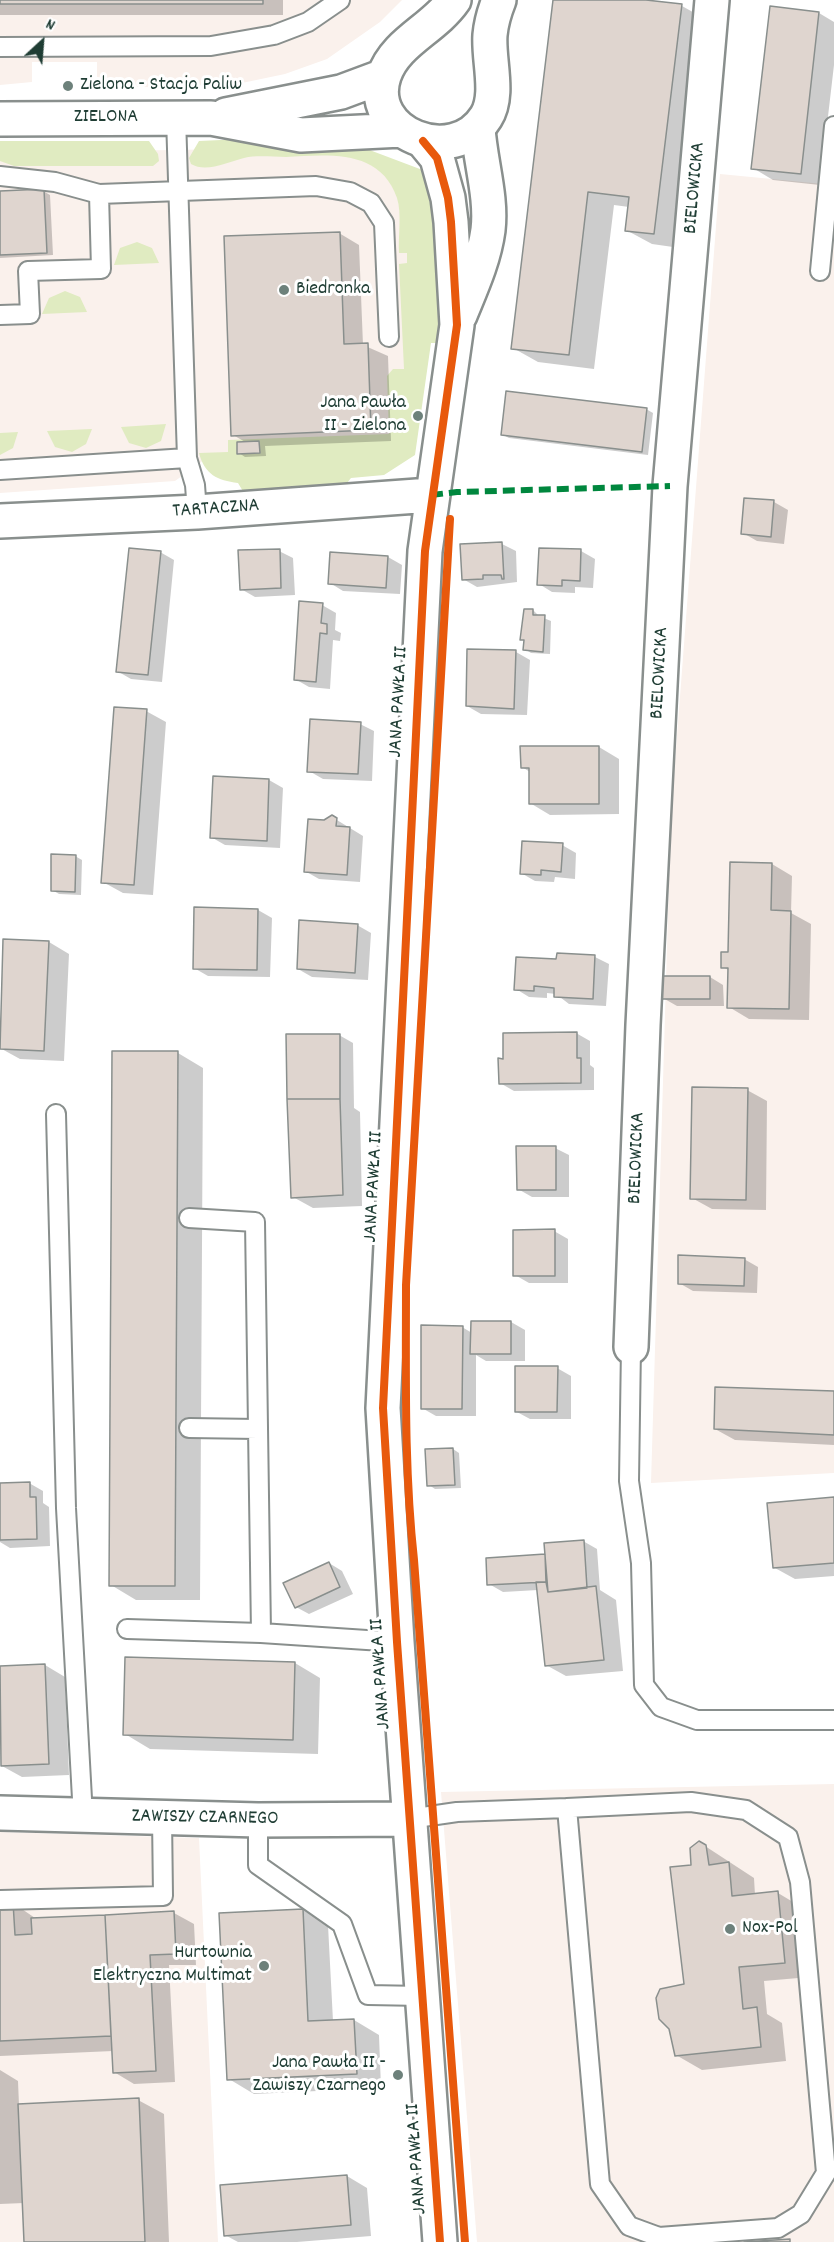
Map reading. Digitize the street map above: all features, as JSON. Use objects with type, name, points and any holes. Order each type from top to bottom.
[{"type":"street","points":[[384,76],[405,45],[439,20],[454,0]]},
{"type":"street","points":[[478,128],[487,115],[492,100],[490,34],[499,0]]},
{"type":"street","name":"BIELOWICKA","points":[[631,1347],[643,1025],[670,486],[712,0]]},
{"type":"street","name":"ZIELONA","points":[[211,118],[341,92],[384,76]]},
{"type":"street","name":"JANA PAWŁA II","points":[[384,76],[381,90],[384,103],[393,121],[437,158],[445,183],[452,222],[457,325],[431,495],[418,672],[384,1347],[384,1461],[440,2242]]},
{"type":"street","name":"ZIELONA","points":[[0,119],[211,118],[301,135],[413,136],[443,144],[455,142],[478,128]]},
{"type":"street","name":"JANA PAWŁA II","points":[[457,325],[480,264],[488,231],[478,128]]},
{"type":"street","name":"TARTACZNA","points":[[0,521],[196,512],[431,495]]},
{"type":"street","name":"ZAWISZY CZARNEGO","points":[[0,1813],[258,1820],[409,1819]]},
{"type":"lane","points":[[0,47],[211,46],[274,35],[308,22],[340,0]]},
{"type":"lane","points":[[176,118],[187,458],[195,485],[196,512]]},
{"type":"lane","points":[[820,271],[834,126]]},
{"type":"lane","points":[[0,176],[55,182],[99,194],[316,186],[350,192],[371,203],[384,223],[389,338]]},
{"type":"lane","points":[[0,315],[30,314],[28,271],[101,269],[99,194]]},
{"type":"lane","points":[[0,470],[187,458]]},
{"type":"lane","points":[[56,1114],[66,1508],[83,1817]]},
{"type":"lane","points":[[189,1218],[255,1222],[261,1634]]},
{"type":"lane","points":[[631,1347],[629,1481],[641,1563],[644,1685],[661,1707],[697,1720],[834,1720]]},
{"type":"lane","points":[[189,1428],[258,1428]]},
{"type":"lane","points":[[127,1629],[397,1642]]},
{"type":"lane","points":[[409,1819],[457,1812],[691,1802],[746,1810],[788,1837],[800,1882],[826,2173],[801,2214],[778,2228],[659,2237],[629,2226],[600,2184],[567,1808]]},
{"type":"lane","points":[[0,1900],[163,1896],[162,1817]]},
{"type":"lane","points":[[258,1820],[258,1865],[342,1924],[368,1995],[422,1996]]},
{"type":"shaded area","points":[[0,0],[402,0],[380,22],[327,59],[285,74],[218,88],[141,87],[97,82],[97,62],[32,62],[32,82],[0,85]]},
{"type":"shaded area","points":[[343,147],[383,163],[413,210],[420,372],[387,453],[204,460],[175,481],[0,493],[0,153]]},
{"type":"shaded area","points":[[720,174],[834,185],[834,1473],[651,1483],[671,814]]},
{"type":"shaded area","points":[[834,1784],[834,2242],[477,2242],[441,1792]]},
{"type":"shaded area","points":[[0,1832],[199,1838],[218,2242],[0,2242]]},
{"type":"green space","points":[[343,140],[457,183],[436,343],[431,343],[415,455],[384,475],[351,478],[339,493],[244,493],[238,483],[218,478],[208,471],[199,453],[228,452],[228,440],[389,434],[387,376],[393,369],[404,369],[399,264],[407,263],[407,253],[399,253],[400,218],[397,198],[389,182],[378,170],[350,158],[259,156],[210,167],[191,164],[189,158],[199,141]]},
{"type":"green space","points":[[0,141],[149,141],[158,154],[159,161],[153,166],[14,166],[0,161]]},
{"type":"green space","points":[[137,242],[152,248],[159,263],[114,265],[120,248]]},
{"type":"green space","points":[[65,291],[80,297],[87,312],[42,314],[49,298]]},
{"type":"green space","points":[[166,424],[161,441],[146,448],[129,443],[121,427]]},
{"type":"green space","points":[[92,429],[86,444],[72,452],[55,447],[47,431]]},
{"type":"green space","points":[[18,432],[13,448],[0,455],[0,433]]},
{"type":"building","points":[[0,0],[263,0],[263,4],[0,4]]},
{"type":"building","points":[[553,0],[646,0],[682,4],[654,234],[625,231],[629,197],[588,192],[569,355],[511,349]]},
{"type":"building","points":[[770,6],[819,12],[801,174],[751,169]]},
{"type":"building","points":[[44,189],[47,253],[0,255],[0,191]]},
{"type":"building","name":"Biedronka","points":[[340,232],[344,344],[368,343],[371,430],[231,436],[224,236]]},
{"type":"building","points":[[506,391],[647,408],[642,452],[501,435]]},
{"type":"building","points":[[259,441],[260,453],[237,454],[237,442]]},
{"type":"building","points":[[744,498],[774,500],[771,537],[741,534]]},
{"type":"building","points":[[502,542],[504,579],[501,575],[483,575],[483,579],[462,580],[460,544]]},
{"type":"building","points":[[129,548],[161,551],[148,675],[116,672]]},
{"type":"building","points":[[539,548],[581,549],[580,581],[562,580],[562,586],[537,585]]},
{"type":"building","points":[[280,549],[281,588],[240,590],[238,550]]},
{"type":"building","points":[[330,552],[388,556],[386,588],[328,584]]},
{"type":"building","points":[[299,601],[323,603],[321,623],[327,624],[327,634],[320,633],[316,682],[294,680]]},
{"type":"building","points":[[524,609],[533,609],[533,615],[545,615],[543,652],[523,650],[524,640],[520,640]]},
{"type":"building","points":[[467,649],[516,650],[514,709],[466,706]]},
{"type":"building","points":[[114,707],[147,709],[134,885],[101,883]]},
{"type":"building","points":[[310,719],[361,722],[358,774],[307,772]]},
{"type":"building","points":[[520,746],[599,746],[599,804],[529,804],[529,768],[521,768]]},
{"type":"building","points":[[213,776],[269,779],[267,841],[210,838]]},
{"type":"building","points":[[332,815],[337,818],[336,826],[350,827],[347,875],[304,872],[308,819],[324,820]]},
{"type":"building","points":[[522,841],[563,843],[561,872],[541,870],[541,875],[520,874]]},
{"type":"building","points":[[51,854],[76,855],[75,892],[51,891]]},
{"type":"building","points":[[730,862],[772,863],[771,910],[791,911],[789,1009],[727,1008],[728,968],[721,968],[721,952],[728,952]]},
{"type":"building","points":[[194,907],[258,909],[257,970],[193,969]]},
{"type":"building","points":[[299,920],[358,924],[355,973],[297,969]]},
{"type":"building","points":[[3,939],[49,941],[44,1051],[0,1049]]},
{"type":"building","points":[[557,953],[595,955],[593,999],[554,997],[554,988],[534,986],[534,991],[514,990],[516,957],[556,959]]},
{"type":"building","points":[[661,976],[710,976],[710,999],[661,999]]},
{"type":"building","points":[[577,1032],[577,1058],[581,1058],[581,1083],[499,1084],[498,1058],[503,1059],[503,1033]]},
{"type":"building","points":[[286,1034],[340,1034],[340,1099],[287,1099]]},
{"type":"building","points":[[112,1051],[178,1051],[175,1586],[109,1586]]},
{"type":"building","points":[[692,1087],[748,1088],[746,1200],[690,1199]]},
{"type":"building","points":[[287,1099],[340,1099],[343,1195],[291,1198]]},
{"type":"building","points":[[516,1146],[556,1146],[556,1190],[517,1190]]},
{"type":"building","points":[[555,1229],[555,1276],[513,1276],[513,1230]]},
{"type":"building","points":[[678,1255],[745,1258],[744,1286],[678,1284]]},
{"type":"building","points":[[471,1321],[511,1321],[511,1354],[470,1354]]},
{"type":"building","points":[[421,1325],[463,1326],[462,1409],[421,1409]]},
{"type":"building","points":[[515,1366],[558,1366],[557,1412],[515,1412]]},
{"type":"building","points":[[715,1387],[834,1391],[834,1435],[714,1429]]},
{"type":"building","points":[[453,1448],[455,1485],[427,1486],[425,1449]]},
{"type":"building","points":[[30,1482],[30,1497],[36,1497],[37,1539],[0,1540],[0,1483]]},
{"type":"building","points":[[834,1497],[834,1563],[773,1568],[767,1503]]},
{"type":"building","points":[[584,1540],[587,1588],[548,1592],[544,1543]]},
{"type":"building","points":[[545,1554],[546,1582],[487,1585],[486,1558]]},
{"type":"building","points":[[329,1562],[340,1587],[295,1608],[283,1583]]},
{"type":"building","points":[[536,1582],[546,1582],[548,1592],[596,1586],[604,1660],[545,1666]]},
{"type":"building","points":[[125,1657],[295,1662],[293,1740],[123,1735]]},
{"type":"building","points":[[45,1664],[49,1764],[1,1766],[0,1666]]},
{"type":"building","name":"Nox-Pol","points":[[699,1841],[706,1845],[709,1865],[729,1862],[732,1896],[778,1891],[785,1963],[739,1967],[743,2009],[757,2007],[761,2047],[675,2056],[669,2029],[659,2019],[656,1998],[660,1989],[684,1984],[670,1867],[691,1865],[690,1848]]},
{"type":"building","points":[[0,1902],[13,1902],[15,1935],[32,1934],[31,1918],[105,1915],[111,2036],[0,2041]]},
{"type":"building","name":"Hurtownia Elektryczna Multimat","points":[[303,1909],[308,2021],[354,2019],[357,2074],[227,2080],[219,1913]]},
{"type":"building","points":[[174,1911],[176,1954],[150,1955],[156,2071],[113,2073],[105,1915]]},
{"type":"building","points":[[139,2098],[145,2242],[24,2242],[18,2104]]},
{"type":"building","points":[[347,2175],[351,2225],[224,2236],[220,2185]]},
{"type":"building","points":[[790,2239],[790,2242],[744,2242]]},
{"type":"marked path","points":[[431,495],[457,492],[670,486]]},
{"type":"cycle path","points":[[423,141],[437,158],[448,198],[457,325],[425,551],[383,1408],[397,1642],[440,2242]]},
{"type":"cycle path","points":[[450,519],[406,1285],[406,1389],[411,1526],[465,2242]]},
{"type":"place","name":"Zielona - Stacja Paliw","points":[[68,86]]},
{"type":"place","name":"Biedronka","points":[[284,290]]},
{"type":"place","name":"Jana Pawła II - Zielona","points":[[418,416]]},
{"type":"place","name":"Nox-Pol","points":[[730,1929]]},
{"type":"place","name":"Hurtownia Elektryczna Multimat","points":[[264,1966]]},
{"type":"place","name":"Jana Pawła II - Zawiszy Czarnego","points":[[398,2075]]}]
